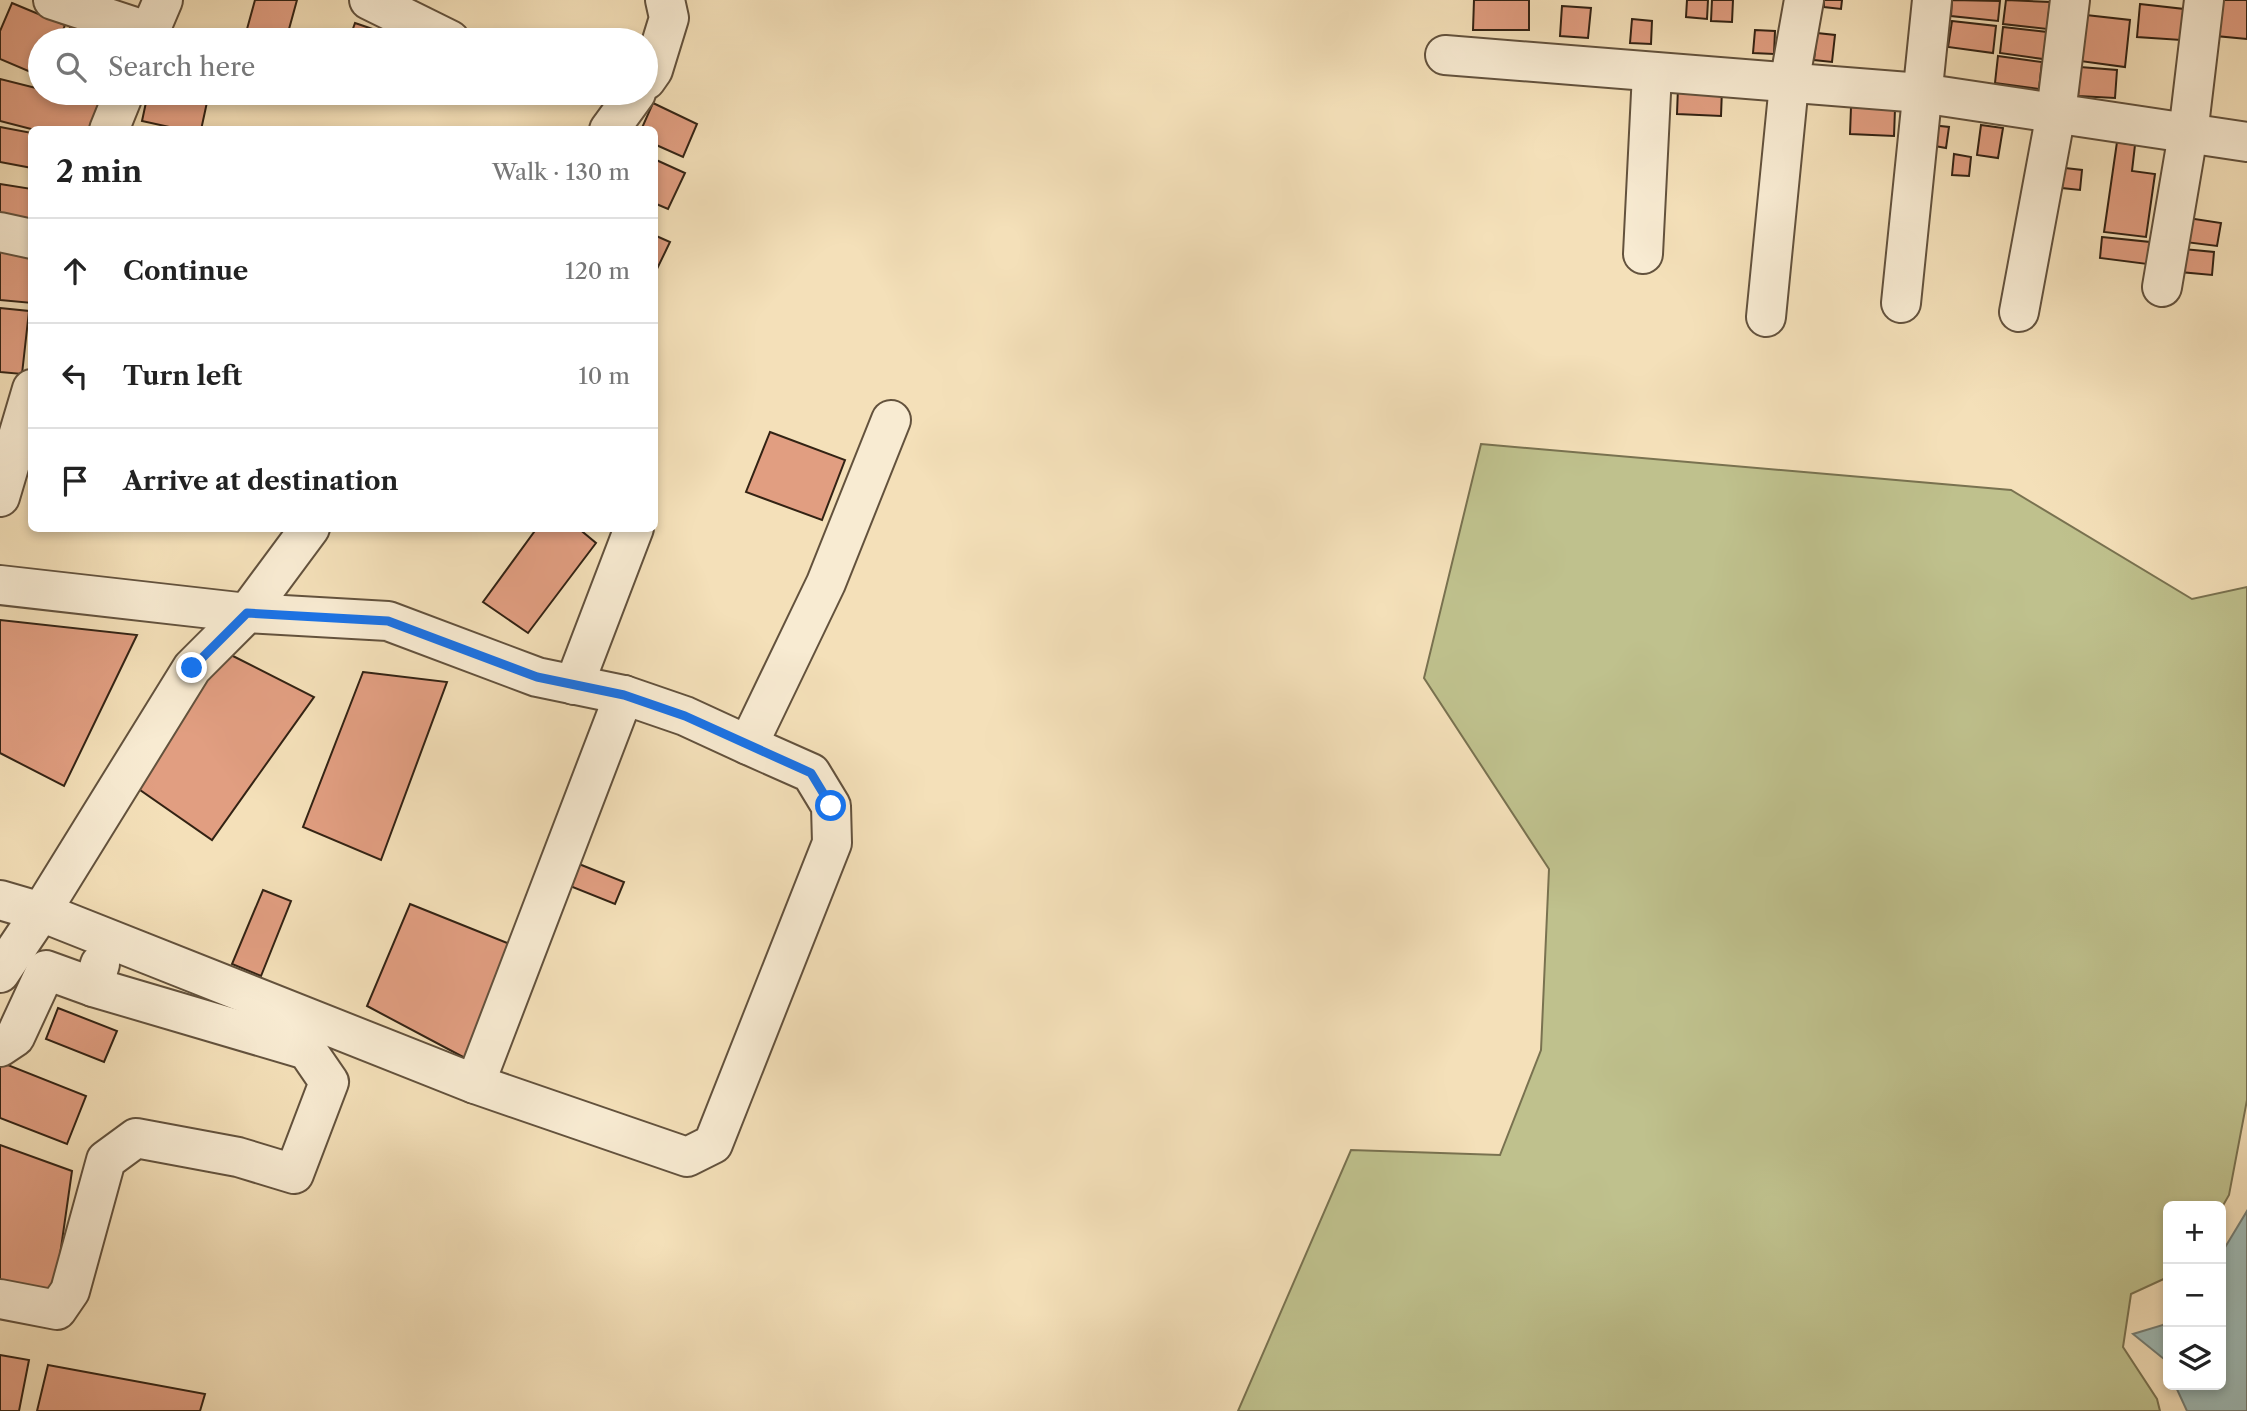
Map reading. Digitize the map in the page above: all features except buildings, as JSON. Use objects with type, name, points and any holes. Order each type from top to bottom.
[{"type":"street","points":[[53,0],[153,24]]},
{"type":"street","points":[[369,0],[426,28]]},
{"type":"street","points":[[658,54],[669,18],[665,0]]},
{"type":"street","points":[[1766,317],[1789,84],[1804,0]]},
{"type":"street","points":[[1901,303],[1932,0]]},
{"type":"street","points":[[2019,312],[2056,113],[2070,0]]},
{"type":"street","points":[[2162,287],[2188,134],[2203,0]]},
{"type":"street","points":[[1445,55],[1922,93],[2247,142]]},
{"type":"street","points":[[1643,254],[1652,73]]},
{"type":"street","points":[[110,126],[119,105]]},
{"type":"street","points":[[612,126],[627,105]]},
{"type":"street","points":[[0,232],[28,238]]},
{"type":"street","points":[[0,497],[28,402]]},
{"type":"street","points":[[748,745],[826,583],[891,420]]},
{"type":"street","points":[[0,973],[41,912],[192,668],[247,613],[307,532]]},
{"type":"street","points":[[574,685],[632,532]]},
{"type":"street","points":[[0,585],[247,613],[388,621],[537,677],[624,695],[685,716],[811,773],[831,806],[832,843],[713,1144],[687,1157],[475,1084],[41,912],[0,900]]},
{"type":"street","points":[[475,1084],[624,695]]},
{"type":"street","points":[[93,987],[107,938]]},
{"type":"street","points":[[0,1047],[15,1037],[46,970],[93,987],[307,1049],[329,1082],[294,1174],[239,1157],[135,1138],[106,1160],[70,1291],[57,1310],[0,1299]]},
{"type":"green space","points":[[1481,444],[2011,490],[2192,599],[2247,587],[2247,1100],[2229,1195],[2226,1201],[2163,1201],[2163,1279],[2131,1294],[2123,1347],[2157,1399],[2160,1411],[1238,1411],[1351,1150],[1500,1155],[1541,1050],[1549,869],[1424,678]]},
{"type":"water","points":[[2247,1211],[2247,1411],[2187,1411],[2177,1390],[2226,1390],[2226,1246]]},
{"type":"water","points":[[2163,1325],[2163,1358],[2133,1334]]},
{"type":"route","points":[[192,668],[247,613],[388,621],[537,677],[624,695],[685,716],[811,773],[831,806]]}]
